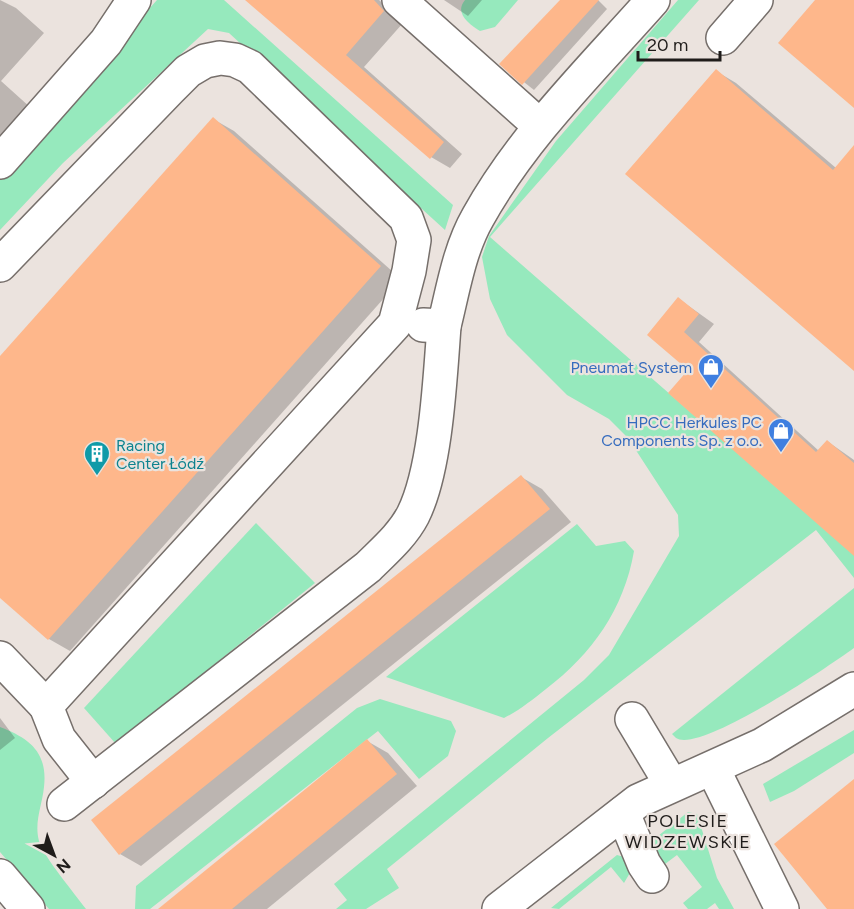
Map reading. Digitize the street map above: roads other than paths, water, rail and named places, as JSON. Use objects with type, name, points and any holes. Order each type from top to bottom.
[{"type":"street","points":[[0,162],[106,42],[134,0]]},
{"type":"street","points":[[399,0],[540,126]]},
{"type":"street","points":[[64,804],[368,567],[396,541],[413,515],[425,483],[438,393],[444,326],[463,253],[477,218],[540,126],[653,0]]},
{"type":"street","points":[[723,38],[756,0]]},
{"type":"street","points":[[0,265],[188,71],[205,61],[220,58],[235,60],[266,80],[406,218],[414,240],[409,271],[395,324],[46,706]]},
{"type":"street","points":[[395,324],[444,326]]},
{"type":"street","points":[[0,658],[46,706],[59,739],[93,782]]},
{"type":"street","points":[[499,909],[638,801],[671,784],[713,769],[777,737],[854,689]]},
{"type":"street","points":[[632,719],[671,784]]},
{"type":"street","points":[[713,769],[782,909]]},
{"type":"street","points":[[623,813],[644,864],[652,876]]},
{"type":"street","points":[[0,876],[28,909]]},
{"type":"place","name":"Pneumat System","points":[[711,390]]},
{"type":"place","name":"HPCC Herkules PC Components Sp. z o.o.","points":[[781,454]]},
{"type":"place","name":"Racing Center Łódź","points":[[97,477]]},
{"type":"district","name":"POLESIE WIDZEWSKIE","points":[[688,831]]}]
